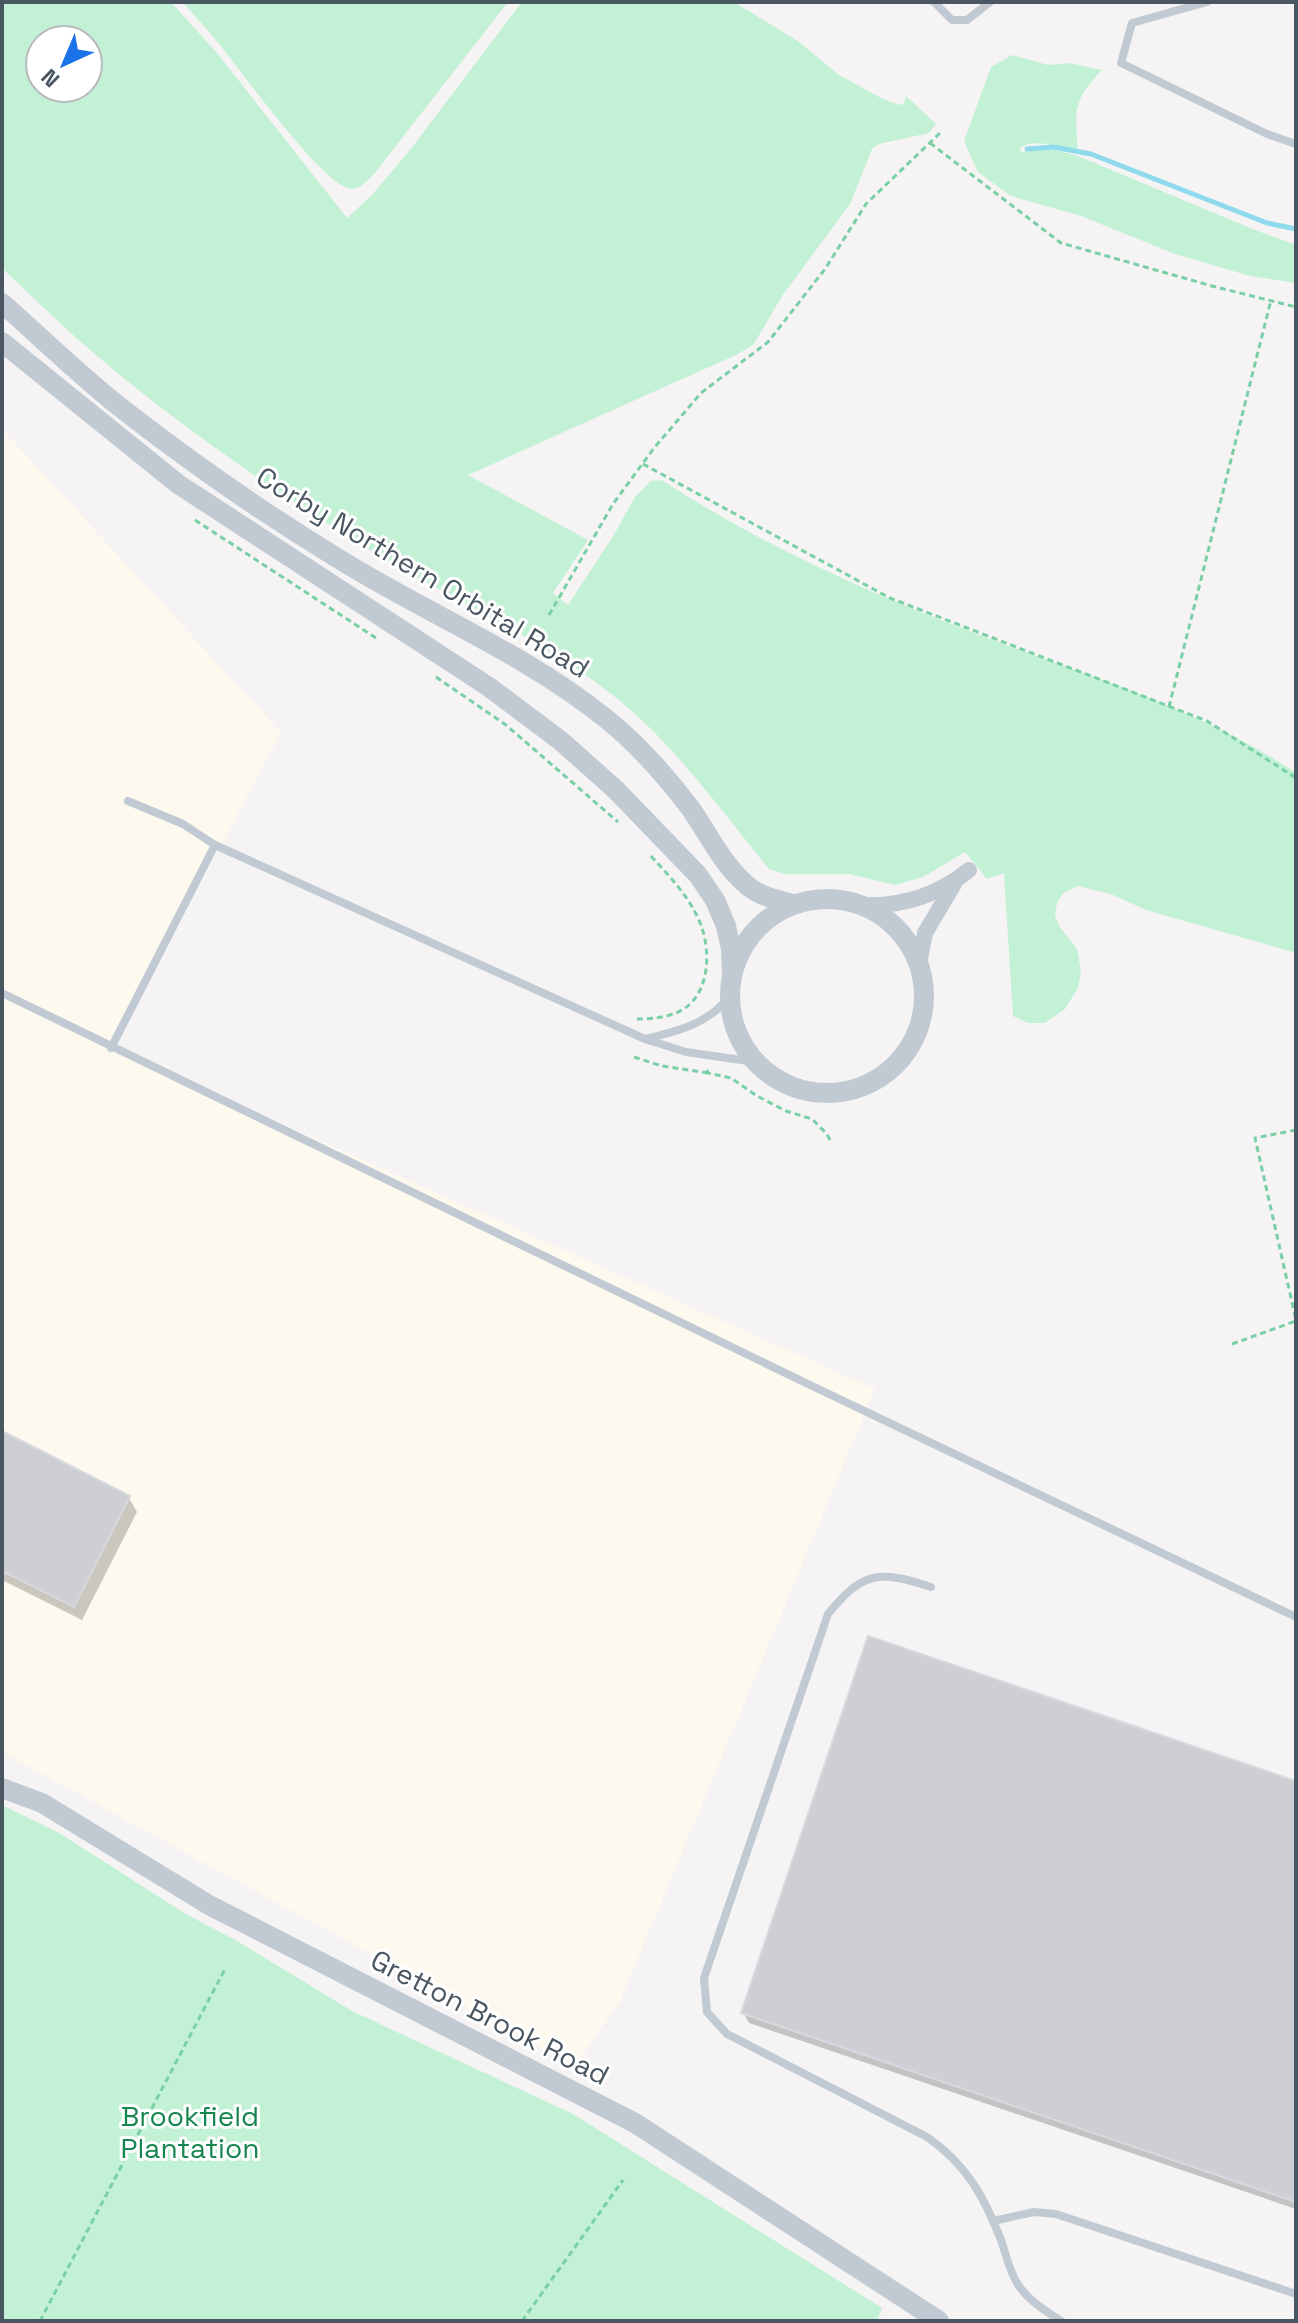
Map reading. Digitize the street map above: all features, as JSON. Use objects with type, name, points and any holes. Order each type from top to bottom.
[{"type":"street","name":"Corby Northern Orbital Road","points":[[2,303],[122,410],[262,510],[336,558],[482,637],[579,697],[622,731],[659,770],[731,868],[749,887],[768,898],[793,904]]},
{"type":"street","name":"Corby Northern Orbital Road","points":[[2,342],[178,484],[489,687],[561,741],[616,790],[698,875],[715,900],[726,926],[732,975]]},
{"type":"street","points":[[861,905],[886,919],[906,939],[919,964],[924,993],[921,1022],[909,1049],[888,1072],[861,1087],[831,1093],[803,1090],[777,1080],[755,1062],[741,1043],[732,1021],[729,997],[732,975],[744,945],[765,920],[793,904],[816,899],[839,899],[861,905],[903,903],[929,895],[969,870]]},
{"type":"street","points":[[919,964],[925,933],[954,882]]},
{"type":"street","name":"Gretton Brook Road","points":[[2,1788],[42,1803],[209,1905],[635,2123],[939,2321]]},
{"type":"lane","points":[[934,2],[952,20],[967,20],[990,2]]},
{"type":"lane","points":[[1207,2],[1132,23],[1121,63],[1267,134],[1296,144]]},
{"type":"lane","points":[[128,801],[183,824],[215,845],[645,1039],[686,1052],[755,1062]]},
{"type":"lane","points":[[111,1048],[215,845]]},
{"type":"lane","points":[[2,993],[1296,1617]]},
{"type":"lane","points":[[645,1039],[697,1023],[729,997]]},
{"type":"lane","points":[[931,1587],[903,1578],[875,1577],[848,1589],[828,1614],[704,1978],[707,2012],[727,2034],[927,2137],[951,2154],[970,2179],[993,2221],[1018,2285],[1042,2309],[1061,2321]]},
{"type":"lane","points":[[993,2221],[1034,2212],[1056,2214],[1296,2294]]},
{"type":"path","points":[[549,615],[613,504],[643,464],[701,393],[768,342],[825,269],[866,204],[942,131]]},
{"type":"path","points":[[930,143],[1061,243],[1296,307]]},
{"type":"path","points":[[1169,707],[1271,300]]},
{"type":"path","points":[[643,464],[890,598],[1207,721],[1296,778]]},
{"type":"path","points":[[190,516],[376,638]]},
{"type":"path","points":[[427,671],[506,725],[628,831]]},
{"type":"path","points":[[637,1019],[656,1019],[684,1008],[705,981],[706,952],[699,918],[681,889],[649,854]]},
{"type":"path","points":[[684,1008],[697,1023]]},
{"type":"path","points":[[706,1055],[708,1073]]},
{"type":"path","points":[[634,1057],[662,1066],[731,1078],[786,1111],[812,1119],[832,1143]]},
{"type":"path","points":[[1232,1344],[1296,1321],[1255,1138],[1296,1130]]},
{"type":"path","points":[[40,2321],[225,1969]]},
{"type":"path","points":[[522,2321],[623,2180]]},
{"type":"shaded area","points":[[2,429],[281,733],[112,1048],[875,1389],[620,2001],[575,2066],[2,1752]]},
{"type":"green space","points":[[2,2],[171,2],[217,53],[347,218],[371,196],[410,150],[522,2],[734,2],[799,42],[839,75],[881,98],[899,105],[904,103],[906,96],[936,124],[929,133],[879,144],[872,149],[850,204],[782,296],[754,344],[738,354],[468,475],[588,540],[553,593],[568,605],[635,497],[651,481],[662,480],[740,527],[824,570],[953,625],[1150,698],[1260,751],[1296,773],[1296,953],[1146,910],[1111,894],[1078,886],[1063,893],[1055,915],[1059,926],[1077,949],[1081,971],[1078,988],[1065,1009],[1045,1023],[1028,1023],[1013,1016],[1004,873],[987,879],[965,852],[923,877],[895,885],[849,874],[784,874],[769,869],[683,763],[625,705],[564,660],[399,567],[297,504],[161,407],[60,323],[2,268]]},
{"type":"green space","points":[[182,2],[508,2],[374,174],[352,189],[335,181],[301,147]]},
{"type":"green space","points":[[1012,55],[1048,65],[1070,63],[1102,70],[1080,99],[1076,116],[1078,152],[1033,143],[1020,148],[1021,152],[1051,149],[1078,156],[1296,245],[1296,283],[1250,276],[1175,254],[1081,216],[1011,196],[978,172],[964,141],[991,67]]},
{"type":"green space","name":"Brookfield Plantation","points":[[2,1805],[61,1834],[184,1913],[237,1941],[352,2011],[573,2114],[882,2308],[877,2321],[2,2321]]},
{"type":"building","points":[[2,1431],[130,1496],[74,1607],[2,1571]]},
{"type":"building","points":[[868,1636],[1296,1781],[1296,2202],[741,2013]]},
{"type":"waterway","points":[[1027,149],[1053,147],[1091,154],[1267,223],[1296,229]]}]
